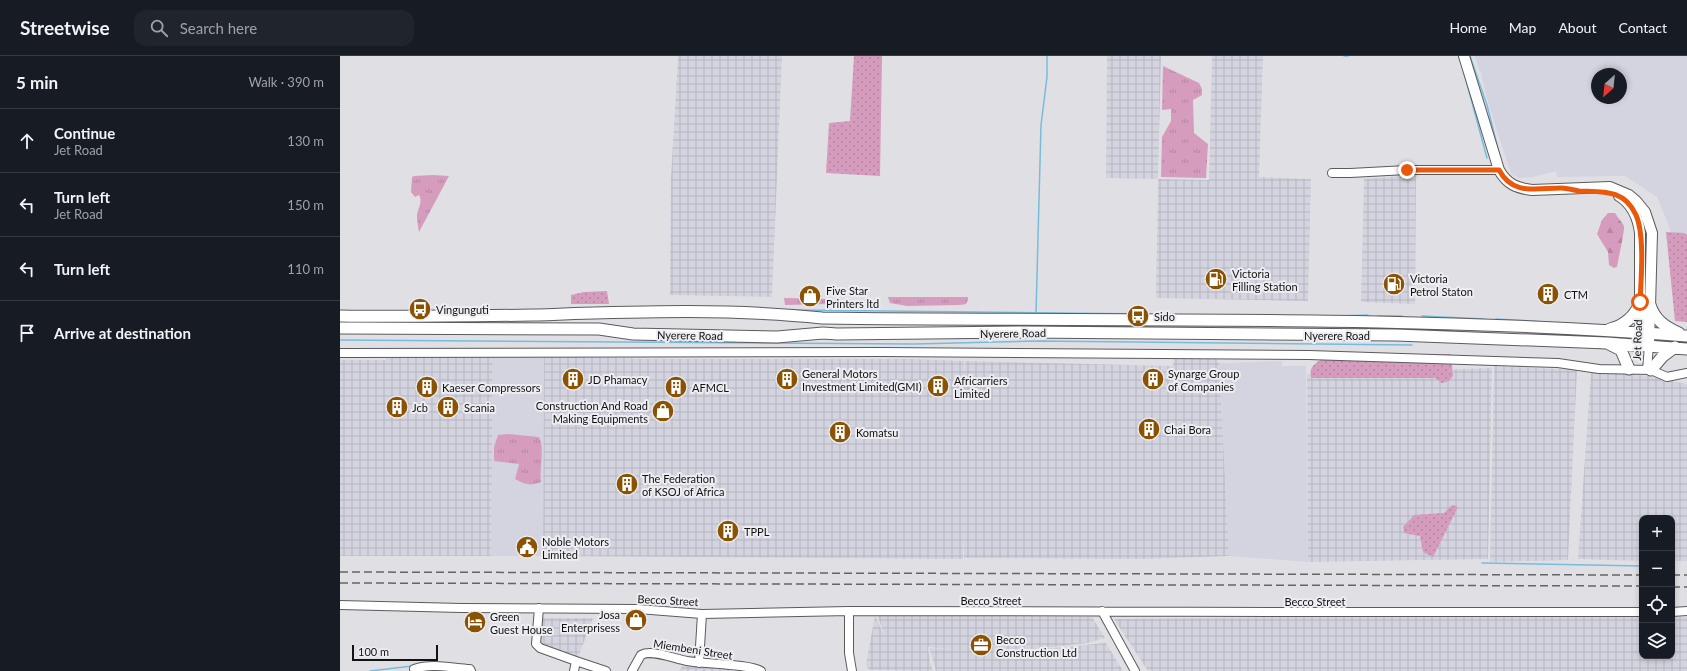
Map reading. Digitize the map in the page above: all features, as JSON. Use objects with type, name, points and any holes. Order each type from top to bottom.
[{"type":"highway","points":[[1604,330],[1622,325],[1645,304],[1662,324],[1687,336]]},
{"type":"highway","name":"Nyerere Road","points":[[340,316],[459,317],[671,311],[774,313],[822,318],[1406,322],[1604,330],[1687,336]]},
{"type":"highway","name":"Nyerere Road","points":[[340,328],[599,329],[633,334],[777,337],[823,333],[1022,332],[1396,335],[1607,343],[1642,347],[1687,349]]},
{"type":"highway","points":[[1607,343],[1621,350],[1629,369]]},
{"type":"highway","points":[[1649,370],[1663,356],[1675,348]]},
{"type":"main road","name":"Jet Road","points":[[1464,56],[1499,170],[1504,179],[1520,188],[1532,190],[1562,188],[1578,191],[1605,191],[1617,195],[1628,203],[1636,215],[1640,233],[1645,304],[1645,333],[1642,347]]},
{"type":"street","points":[[1332,172],[1350,173],[1407,170],[1499,170]]},
{"type":"street","name":"Jet Road","points":[[1642,347],[1649,370]]},
{"type":"street","points":[[340,353],[890,352],[1309,355],[1504,360],[1558,363],[1599,369],[1649,370],[1667,377],[1687,373]]},
{"type":"street","name":"Becco Street","points":[[340,604],[638,609],[702,614],[849,610],[1639,612]]},
{"type":"street","points":[[539,608],[536,644],[540,648],[606,671]]},
{"type":"street","points":[[849,610],[849,653],[852,671]]},
{"type":"street","points":[[1102,611],[1135,671]]},
{"type":"street","points":[[1675,612],[1687,612]]},
{"type":"street","points":[[699,663],[702,614]]},
{"type":"street","name":"Miembeni Street","points":[[632,671],[641,655],[645,653],[699,663],[732,666],[761,671]]},
{"type":"street","points":[[574,671],[576,661]]},
{"type":"street","points":[[414,669],[429,666],[470,669],[471,671]]},
{"type":"shaded area","points":[[678,56],[782,56],[772,297],[670,295],[671,178]]},
{"type":"shaded area","points":[[1107,56],[1161,56],[1158,179],[1106,178]]},
{"type":"shaded area","points":[[1212,56],[1263,56],[1259,177],[1311,179],[1308,301],[1156,298],[1158,179],[1209,180]]},
{"type":"shaded area","points":[[1475,56],[1687,56],[1687,317],[1674,316],[1676,249],[1657,197],[1625,176],[1557,177],[1556,171],[1533,177],[1519,178],[1511,174],[1489,106],[1482,74],[1479,70]]},
{"type":"shaded area","points":[[1416,175],[1415,304],[1361,302],[1364,179]]},
{"type":"shaded area","points":[[386,354],[493,355],[491,556],[340,556],[340,360],[386,360]]},
{"type":"shaded area","points":[[493,355],[544,356],[543,556],[491,556]]},
{"type":"shaded area","points":[[1216,355],[1217,362],[1219,363],[1229,556],[1146,559],[964,558],[964,531],[963,559],[543,556],[544,356],[649,359],[913,359],[964,361],[965,377],[965,361],[1173,366],[1174,356]]},
{"type":"shaded area","points":[[1282,361],[1282,366],[1306,366],[1308,562],[1229,556],[1219,363]]},
{"type":"shaded area","points":[[1494,366],[1577,370],[1568,560],[1490,562]]},
{"type":"shaded area","points":[[1492,368],[1488,559],[1308,562],[1307,374]]},
{"type":"shaded area","points":[[1591,371],[1648,376],[1687,384],[1687,561],[1675,561],[1675,515],[1639,515],[1639,561],[1578,559]]},
{"type":"shaded area","points":[[877,614],[1092,617],[1105,638],[1088,643],[1007,652],[1106,643],[1123,671],[936,671],[929,648],[955,650],[928,647],[933,671],[869,670],[866,665],[875,615],[885,638]]},
{"type":"shaded area","points":[[1289,617],[1639,617],[1639,659],[1675,659],[1675,617],[1687,617],[1687,671],[1148,671],[1114,619]]},
{"type":"shaded area","points":[[542,618],[593,618],[578,658],[541,646],[538,643]]},
{"type":"shaded area","points":[[683,662],[743,668],[744,671],[680,671]]},
{"type":"green space","points":[[854,56],[882,56],[880,176],[826,173],[829,123],[850,121]]},
{"type":"green space","points":[[1163,66],[1199,83],[1202,89],[1202,95],[1193,100],[1194,133],[1208,144],[1206,178],[1161,177],[1162,137],[1171,121],[1171,109],[1162,110]]},
{"type":"green space","points":[[433,175],[449,176],[419,232],[417,215],[421,200],[419,195],[415,197],[411,192],[412,177]]},
{"type":"green space","points":[[1608,213],[1615,213],[1624,226],[1617,267],[1614,268],[1609,265],[1608,252],[1597,234],[1602,220]]},
{"type":"green space","points":[[1666,232],[1684,233],[1687,235],[1687,322],[1675,321]]},
{"type":"green space","points":[[607,291],[609,304],[571,304],[571,295],[584,292]]},
{"type":"green space","points":[[888,297],[968,297],[968,300],[966,304],[960,305],[907,306],[890,303]]},
{"type":"green space","points":[[784,298],[828,299],[828,304],[785,305]]},
{"type":"green space","points":[[1451,354],[1453,376],[1449,381],[1442,383],[1435,378],[1311,378],[1312,368],[1323,358]]},
{"type":"green space","points":[[509,434],[539,437],[542,447],[541,482],[534,484],[522,483],[515,479],[519,464],[494,461],[494,447],[498,435]]},
{"type":"green space","points":[[1452,505],[1458,507],[1433,557],[1423,552],[1420,536],[1404,533],[1403,527],[1414,515],[1444,513]]},
{"type":"waterway","points":[[1036,313],[1041,125],[1047,77],[1047,56]]},
{"type":"waterway","points":[[1470,56],[1487,105],[1501,161]]},
{"type":"waterway","points":[[1463,69],[1487,158]]},
{"type":"waterway","points":[[796,310],[1146,314]]},
{"type":"waterway","points":[[1340,316],[1368,315]]},
{"type":"waterway","points":[[1378,316],[1402,316]]},
{"type":"waterway","points":[[1422,316],[1484,319]]},
{"type":"waterway","points":[[1496,319],[1546,322]]},
{"type":"waterway","points":[[340,340],[914,344],[1039,341],[1412,345]]},
{"type":"waterway","points":[[1482,563],[1639,566]]},
{"type":"waterway","points":[[370,671],[412,666]]},
{"type":"railway","points":[[340,572],[1639,575]]},
{"type":"railway","points":[[1675,575],[1687,575]]},
{"type":"railway","points":[[340,583],[1639,586]]},
{"type":"railway","points":[[1675,587],[1687,587]]},
{"type":"place","name":"Victoria Filling Station","points":[[1216,279]]},
{"type":"place","name":"Victoria Petrol Staton","points":[[1394,284]]},
{"type":"place","name":"CTM","points":[[1548,294]]},
{"type":"place","name":"Five Star Printers ltd","points":[[810,296]]},
{"type":"place","name":"Vingunguti","points":[[420,309]]},
{"type":"place","name":"Sido","points":[[1138,316]]},
{"type":"place","name":"JD Phamacy","points":[[573,379]]},
{"type":"place","name":"General Motors Investment Limited(GMI)","points":[[787,379]]},
{"type":"place","name":"Synarge Group of Companies","points":[[1153,379]]},
{"type":"place","name":"Africarriers Limited","points":[[938,386]]},
{"type":"place","name":"Kaeser Compressors","points":[[427,387]]},
{"type":"place","name":"AFMCL","points":[[676,387]]},
{"type":"place","name":"Jcb","points":[[397,407]]},
{"type":"place","name":"Scania","points":[[448,407]]},
{"type":"place","name":"Construction And Road Making Equipments","points":[[663,411]]},
{"type":"place","name":"Chai Bora","points":[[1149,429]]},
{"type":"place","name":"Komatsu","points":[[840,432]]},
{"type":"place","name":"The Federation of KSOJ of Africa","points":[[627,484]]},
{"type":"place","name":"TPPL","points":[[728,531]]},
{"type":"place","name":"Noble Motors Limited","points":[[527,547]]},
{"type":"place","name":"Josa Enterprisess","points":[[636,620]]},
{"type":"place","name":"Green Guest House","points":[[475,622]]},
{"type":"place","name":"Becco Construction Ltd","points":[[981,645]]},
{"type":"route","points":[[1407,170],[1499,170],[1504,179],[1520,188],[1532,190],[1562,188],[1578,191],[1605,191],[1617,195],[1628,203],[1636,215],[1639,225],[1641,257],[1640,302]]}]
